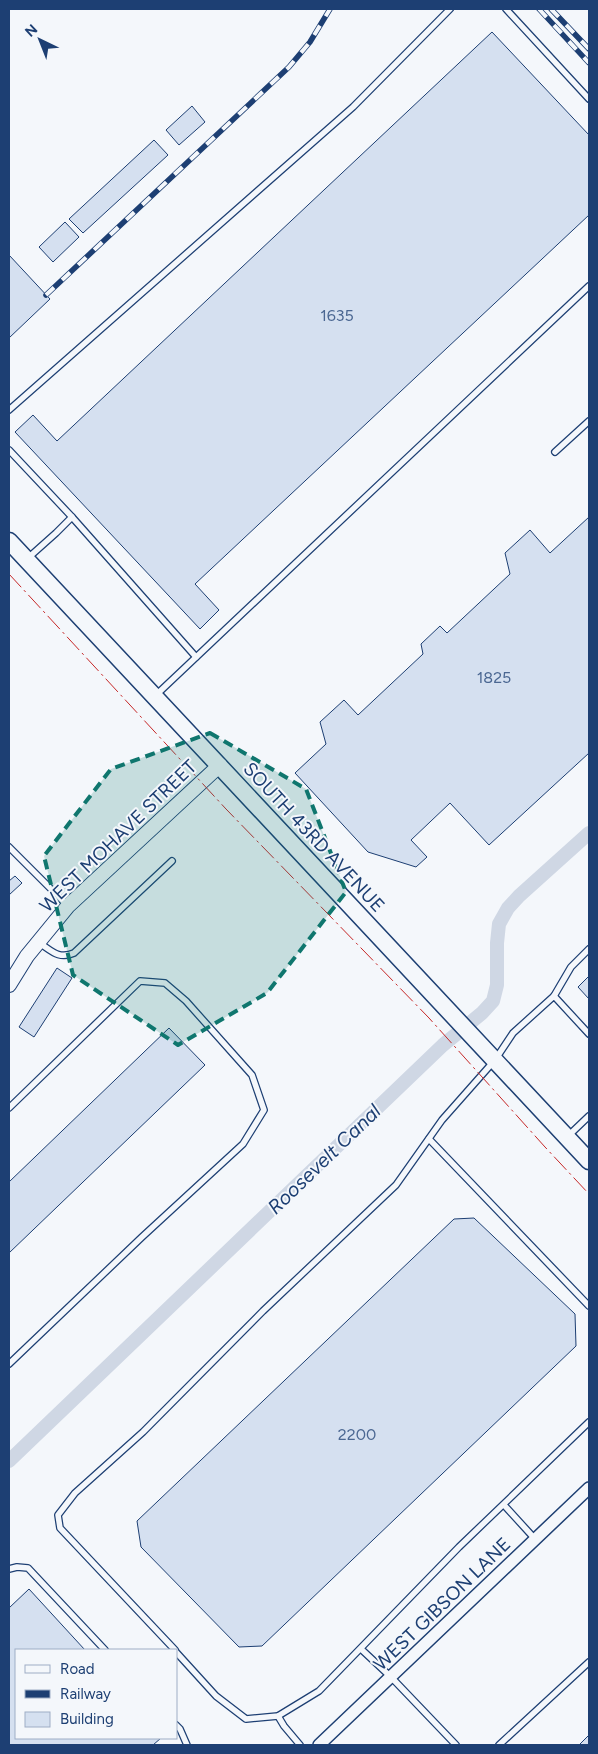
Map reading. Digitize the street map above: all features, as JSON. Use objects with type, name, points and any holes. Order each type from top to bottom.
[{"type":"main road","name":"SOUTH 43RD AVENUE","points":[[9,541],[589,1161]]},
{"type":"street","name":"WEST MOHAVE STREET","points":[[9,985],[27,956],[68,906],[220,765]]},
{"type":"street","name":"WEST GIBSON LANE","points":[[319,1745],[588,1492]]},
{"type":"lane","points":[[9,410],[353,107],[450,9]]},
{"type":"lane","points":[[506,9],[589,99]]},
{"type":"lane","points":[[155,696],[589,286]]},
{"type":"lane","points":[[555,452],[589,421]]},
{"type":"lane","points":[[9,450],[72,517],[196,657]]},
{"type":"lane","points":[[26,560],[72,517]]},
{"type":"lane","points":[[9,847],[68,906]]},
{"type":"lane","points":[[38,942],[60,956],[74,953],[172,861]]},
{"type":"lane","points":[[173,1649],[60,1528],[58,1515],[75,1493],[143,1432],[263,1311],[396,1185],[442,1120],[495,1060],[513,1033],[554,996],[571,967],[589,949]]},
{"type":"lane","points":[[9,1108],[140,981],[165,983],[186,1001],[252,1076],[264,1110],[243,1144],[9,1364]]},
{"type":"lane","points":[[554,996],[589,1034]]},
{"type":"lane","points":[[566,1137],[589,1116]]},
{"type":"lane","points":[[429,1138],[589,1306]]},
{"type":"lane","points":[[178,1654],[216,1696],[246,1719],[278,1716],[319,1691],[459,1547],[589,1422]]},
{"type":"lane","points":[[504,1505],[536,1539]]},
{"type":"lane","points":[[9,1569],[17,1567],[28,1568],[104,1649]]},
{"type":"lane","points":[[361,1648],[456,1745]]},
{"type":"lane","points":[[499,1745],[589,1662]]},
{"type":"lane","points":[[278,1716],[300,1745]]},
{"type":"lane","points":[[178,1727],[187,1745]]},
{"type":"highlighted area","points":[[210,733],[306,789],[346,892],[267,993],[178,1045],[73,975],[44,856],[111,769]]},
{"type":"building","points":[[492,32],[589,135],[589,215],[195,584],[219,610],[200,629],[15,432],[33,415],[57,441]]},
{"type":"building","points":[[192,106],[205,122],[179,145],[166,130]]},
{"type":"building","points":[[154,140],[168,155],[83,233],[69,219]]},
{"type":"building","points":[[65,222],[79,237],[53,262],[39,247]]},
{"type":"building","points":[[9,255],[50,299],[9,338]]},
{"type":"building","points":[[589,517],[589,753],[489,845],[450,803],[411,840],[427,857],[416,867],[368,852],[295,773],[326,744],[320,722],[344,700],[358,715],[423,654],[421,644],[440,626],[447,633],[510,574],[505,553],[530,530],[550,553]]},
{"type":"building","points":[[15,876],[22,883],[9,895],[9,881]]},
{"type":"building","points":[[57,968],[72,978],[34,1037],[19,1027]]},
{"type":"building","points":[[589,976],[589,999],[578,987]]},
{"type":"building","points":[[169,1028],[205,1065],[9,1253],[9,1182]]},
{"type":"building","points":[[474,1218],[575,1314],[576,1346],[262,1646],[239,1647],[141,1547],[137,1521],[454,1219]]},
{"type":"building","points":[[29,1589],[84,1649],[15,1649],[15,1739],[160,1739],[153,1745],[9,1745],[9,1608]]},
{"type":"building","points":[[589,1735],[589,1745],[579,1745]]},
{"type":"waterway","name":"Roosevelt Canal","points":[[9,1461],[443,1045],[482,1013],[493,1001],[497,985],[499,924],[508,908],[589,833]]},
{"type":"railway","points":[[46,295],[289,67],[310,42],[330,9]]},
{"type":"railway","points":[[539,9],[589,63]]},
{"type":"railway","points":[[551,9],[589,49]]},
{"type":"power","points":[[9,574],[226,809],[429,1018],[589,1194]]}]
